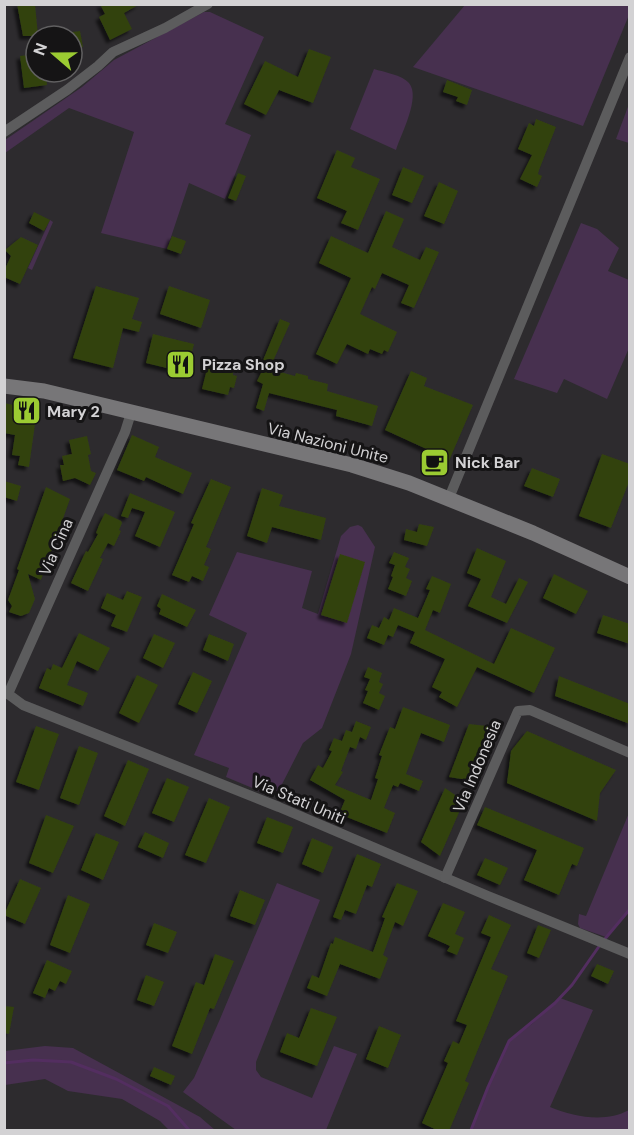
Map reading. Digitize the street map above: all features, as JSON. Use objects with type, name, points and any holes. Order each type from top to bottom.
[{"type":"street","points":[[4,132],[67,90],[113,52],[165,28],[208,4]]},
{"type":"street","points":[[449,498],[630,57]]},
{"type":"street","name":"Via Nazioni Unite","points":[[4,386],[44,391],[362,468],[449,498],[630,577]]},
{"type":"street","name":"Via Cina","points":[[6,692],[125,432],[130,413]]},
{"type":"street","name":"Via Stati Uniti","points":[[6,692],[23,705],[279,807],[625,951]]},
{"type":"street","name":"Via Indonesia","points":[[445,878],[518,711],[525,709],[534,711],[630,753]]},
{"type":"shaded area","points":[[465,5],[629,5],[629,15],[583,126],[413,67]]},
{"type":"shaded area","points":[[204,12],[210,12],[264,37],[225,124],[251,135],[225,199],[189,183],[167,249],[101,233],[134,132],[69,108],[5,153],[5,140],[82,87],[114,60]]},
{"type":"shaded area","points":[[374,69],[402,78],[409,83],[412,89],[411,106],[396,150],[350,129]]},
{"type":"shaded area","points":[[629,104],[629,143],[616,139]]},
{"type":"shaded area","points":[[50,220],[53,222],[32,270],[28,268]]},
{"type":"shaded area","points":[[581,223],[597,229],[619,248],[608,271],[629,280],[629,348],[607,399],[564,379],[557,393],[514,379]]},
{"type":"shaded area","points":[[358,525],[362,527],[375,547],[351,654],[322,728],[303,743],[278,792],[262,792],[226,777],[229,768],[194,755],[247,633],[209,615],[237,552],[312,571],[302,608],[318,614],[341,536],[350,527]]},
{"type":"shaded area","points":[[629,813],[629,909],[606,937],[580,928],[579,914],[586,916]]},
{"type":"shaded area","points":[[277,883],[320,900],[256,1062],[256,1070],[261,1077],[312,1098],[334,1046],[357,1054],[326,1130],[236,1130],[183,1092],[194,1078]]},
{"type":"shaded area","points":[[560,998],[593,1010],[550,1107],[570,1114],[590,1117],[610,1116],[629,1110],[629,1130],[471,1130],[509,1041],[532,1024]]},
{"type":"shaded area","points":[[45,1046],[73,1048],[200,1117],[215,1130],[169,1130],[160,1121],[122,1099],[68,1091],[45,1079],[5,1085],[5,1051]]},
{"type":"building","points":[[17,4],[35,4],[37,24],[24,24],[23,36]]},
{"type":"building","points":[[100,4],[140,4],[124,13],[132,29],[110,40],[99,17],[105,14]]},
{"type":"building","points":[[309,49],[331,57],[313,103],[279,90],[266,115],[244,104],[265,61],[298,77]]},
{"type":"building","points":[[20,56],[24,56],[24,84],[47,85],[24,88]]},
{"type":"building","points":[[447,80],[472,90],[467,105],[456,101],[458,97],[443,92]]},
{"type":"building","points":[[536,119],[556,127],[539,170],[538,174],[542,176],[537,187],[520,179],[532,155],[518,149],[529,123],[534,126]]},
{"type":"building","points":[[337,150],[355,158],[351,167],[380,179],[358,230],[341,223],[347,211],[317,198]]},
{"type":"building","points":[[403,167],[424,176],[412,203],[392,195]]},
{"type":"building","points":[[238,173],[246,176],[236,201],[228,198]]},
{"type":"building","points":[[439,182],[458,191],[444,224],[424,216]]},
{"type":"building","points":[[386,211],[404,219],[392,247],[420,260],[426,247],[439,252],[414,308],[401,303],[409,285],[382,273],[375,289],[372,287],[360,314],[397,332],[388,352],[384,350],[382,354],[370,349],[368,354],[347,344],[337,364],[316,354],[351,278],[319,263],[331,236],[368,253]]},
{"type":"building","points":[[34,212],[50,220],[44,231],[29,223]]},
{"type":"building","points":[[172,236],[186,241],[181,254],[167,249]]},
{"type":"building","points":[[21,237],[38,245],[20,284],[4,277],[4,271],[11,256],[5,250]]},
{"type":"building","points":[[96,286],[139,298],[132,319],[142,322],[139,332],[123,328],[113,368],[73,358]]},
{"type":"building","points":[[169,286],[210,300],[201,328],[160,314]]},
{"type":"building","points":[[280,319],[290,323],[274,359],[281,363],[277,371],[295,376],[296,373],[308,376],[308,379],[328,384],[327,391],[378,406],[372,426],[336,416],[337,410],[269,393],[264,411],[256,408],[263,384],[257,381],[262,371],[259,370]]},
{"type":"building","points":[[153,334],[194,344],[187,373],[146,363]]},
{"type":"building","points":[[208,365],[233,371],[233,375],[237,376],[234,388],[230,387],[228,395],[202,389]]},
{"type":"building","points":[[411,371],[427,378],[424,386],[473,405],[445,470],[429,463],[433,452],[385,430]]},
{"type":"building","points":[[4,403],[37,410],[29,467],[18,465],[20,456],[12,455],[15,435],[4,433]]},
{"type":"building","points":[[132,435],[159,447],[155,457],[192,473],[183,494],[146,477],[144,481],[117,470]]},
{"type":"building","points":[[87,436],[91,454],[88,455],[91,471],[96,473],[90,485],[75,478],[63,481],[60,465],[64,465],[62,456],[72,454],[69,440]]},
{"type":"building","points":[[602,454],[630,464],[630,479],[611,528],[579,516]]},
{"type":"building","points":[[532,468],[560,479],[553,497],[524,486]]},
{"type":"building","points":[[211,479],[231,487],[206,547],[211,549],[204,565],[209,567],[203,581],[192,576],[189,582],[172,575],[194,524],[191,523]]},
{"type":"building","points":[[4,481],[21,486],[17,501],[4,497]]},
{"type":"building","points":[[46,487],[70,499],[41,580],[28,574],[35,599],[29,613],[21,616],[9,612],[12,606],[8,600]]},
{"type":"building","points":[[262,488],[283,495],[279,506],[326,518],[321,540],[272,527],[267,543],[247,536]]},
{"type":"building","points":[[130,493],[175,512],[160,547],[135,536],[145,512],[132,508],[128,518],[121,516]]},
{"type":"building","points":[[105,513],[121,521],[119,530],[121,531],[114,546],[108,543],[88,591],[71,583],[86,551],[88,552],[98,534],[96,533]]},
{"type":"building","points":[[419,524],[434,527],[427,546],[404,540],[406,529],[417,532]]},
{"type":"building","points":[[477,548],[506,561],[491,597],[506,604],[519,578],[528,582],[507,623],[468,606],[481,579],[467,573]]},
{"type":"building","points":[[394,552],[409,558],[405,567],[410,569],[406,578],[412,581],[406,596],[388,589],[395,565],[389,563]]},
{"type":"building","points":[[340,554],[365,562],[347,623],[321,615]]},
{"type":"building","points":[[554,574],[588,591],[576,614],[543,598]]},
{"type":"building","points":[[432,576],[451,584],[440,613],[433,610],[425,630],[494,664],[511,628],[555,648],[534,693],[477,667],[457,707],[439,697],[442,692],[432,687],[445,659],[410,643],[415,632],[398,625],[393,637],[388,635],[384,645],[367,638],[372,625],[379,628],[384,617],[389,620],[394,608],[418,618],[430,590],[426,589]]},
{"type":"building","points":[[127,591],[142,597],[127,632],[111,626],[116,615],[101,608],[107,593],[123,600]]},
{"type":"building","points":[[162,594],[196,610],[187,627],[159,614],[161,609],[157,606]]},
{"type":"building","points":[[603,615],[630,624],[630,644],[597,633]]},
{"type":"building","points":[[79,633],[110,648],[98,671],[77,661],[67,685],[88,693],[83,706],[39,688],[47,668],[51,670],[53,664],[62,668]]},
{"type":"building","points":[[154,634],[175,643],[163,668],[143,658]]},
{"type":"building","points":[[209,634],[234,644],[228,661],[203,650]]},
{"type":"building","points":[[368,667],[382,673],[379,682],[383,684],[379,693],[385,696],[379,710],[363,703],[370,679],[364,677]]},
{"type":"building","points":[[193,672],[212,681],[197,713],[178,704]]},
{"type":"building","points":[[137,675],[158,685],[139,723],[119,713]]},
{"type":"building","points":[[559,676],[630,704],[630,724],[555,696]]},
{"type":"building","points":[[403,707],[450,725],[444,742],[421,733],[406,774],[423,781],[419,791],[400,783],[398,787],[393,785],[384,808],[395,813],[387,833],[339,814],[345,800],[310,780],[318,765],[323,768],[332,751],[329,750],[334,738],[342,741],[346,730],[352,732],[356,721],[371,727],[366,740],[360,737],[356,749],[350,747],[341,771],[343,772],[335,785],[371,800],[378,779],[375,778],[382,756],[379,755],[390,727],[395,729]]},
{"type":"building","points":[[469,724],[496,727],[474,781],[449,777]]},
{"type":"building","points":[[36,726],[59,734],[39,790],[16,782]]},
{"type":"building","points":[[527,731],[616,770],[600,793],[597,821],[507,783],[511,751]]},
{"type":"building","points":[[79,746],[98,753],[79,805],[60,798]]},
{"type":"building","points":[[128,760],[149,769],[125,826],[104,816]]},
{"type":"building","points":[[167,778],[189,787],[174,822],[152,813]]},
{"type":"building","points":[[445,788],[464,801],[440,856],[421,842]]},
{"type":"building","points":[[209,798],[230,807],[206,863],[185,855]]},
{"type":"building","points":[[485,807],[584,848],[577,866],[572,864],[559,895],[524,880],[537,850],[477,825]]},
{"type":"building","points":[[46,815],[74,826],[53,873],[29,863]]},
{"type":"building","points":[[267,817],[293,827],[283,853],[257,843]]},
{"type":"building","points":[[145,832],[169,843],[163,858],[138,847]]},
{"type":"building","points":[[96,833],[119,842],[103,880],[81,870]]},
{"type":"building","points":[[312,838],[333,847],[323,873],[302,864]]},
{"type":"building","points":[[357,854],[381,864],[372,887],[367,885],[356,914],[345,910],[341,920],[333,917]]},
{"type":"building","points":[[485,858],[508,868],[500,885],[477,875]]},
{"type":"building","points":[[20,879],[41,888],[25,924],[4,915]]},
{"type":"building","points":[[397,883],[418,891],[403,926],[395,922],[383,955],[388,958],[380,979],[340,964],[327,996],[307,988],[312,975],[319,978],[335,937],[373,952],[385,918],[382,917]]},
{"type":"building","points":[[240,890],[265,900],[255,925],[230,916]]},
{"type":"building","points":[[68,895],[90,904],[70,953],[50,945]]},
{"type":"building","points":[[443,903],[465,912],[455,934],[464,938],[457,955],[447,951],[450,946],[428,936]]},
{"type":"building","points":[[489,915],[511,925],[491,969],[508,976],[465,1081],[469,1083],[449,1131],[439,1131],[422,1123],[448,1063],[444,1061],[453,1041],[459,1044],[467,1025],[456,1021],[491,937],[481,933]]},
{"type":"building","points":[[154,923],[177,932],[168,953],[146,945]]},
{"type":"building","points":[[538,925],[551,930],[539,958],[527,953]]},
{"type":"building","points":[[215,954],[234,961],[214,1009],[210,1008],[192,1054],[172,1046],[196,982],[204,985]]},
{"type":"building","points":[[47,960],[72,971],[66,984],[60,981],[55,991],[49,988],[45,998],[33,993]]},
{"type":"building","points":[[597,964],[614,971],[608,984],[591,976]]},
{"type":"building","points":[[146,975],[164,982],[154,1006],[137,1000]]},
{"type":"building","points":[[4,1006],[14,1007],[9,1034],[4,1033]]},
{"type":"building","points":[[311,1008],[337,1017],[317,1066],[280,1052],[287,1033],[299,1038]]},
{"type":"building","points":[[379,1026],[401,1035],[388,1068],[366,1059]]},
{"type":"building","points":[[154,1067],[175,1076],[171,1085],[150,1076]]},
{"type":"waterway","points":[[604,940],[630,909]]},
{"type":"waterway","points":[[471,1130],[509,1041],[555,1003],[572,985],[600,945]]},
{"type":"waterway","points":[[4,1063],[33,1060],[71,1062],[116,1079],[168,1106],[189,1130]]},
{"type":"place","name":"Pizza Shop","points":[[181,364]]},
{"type":"place","name":"Mary 2","points":[[26,411]]},
{"type":"place","name":"Nick Bar","points":[[434,462]]}]
